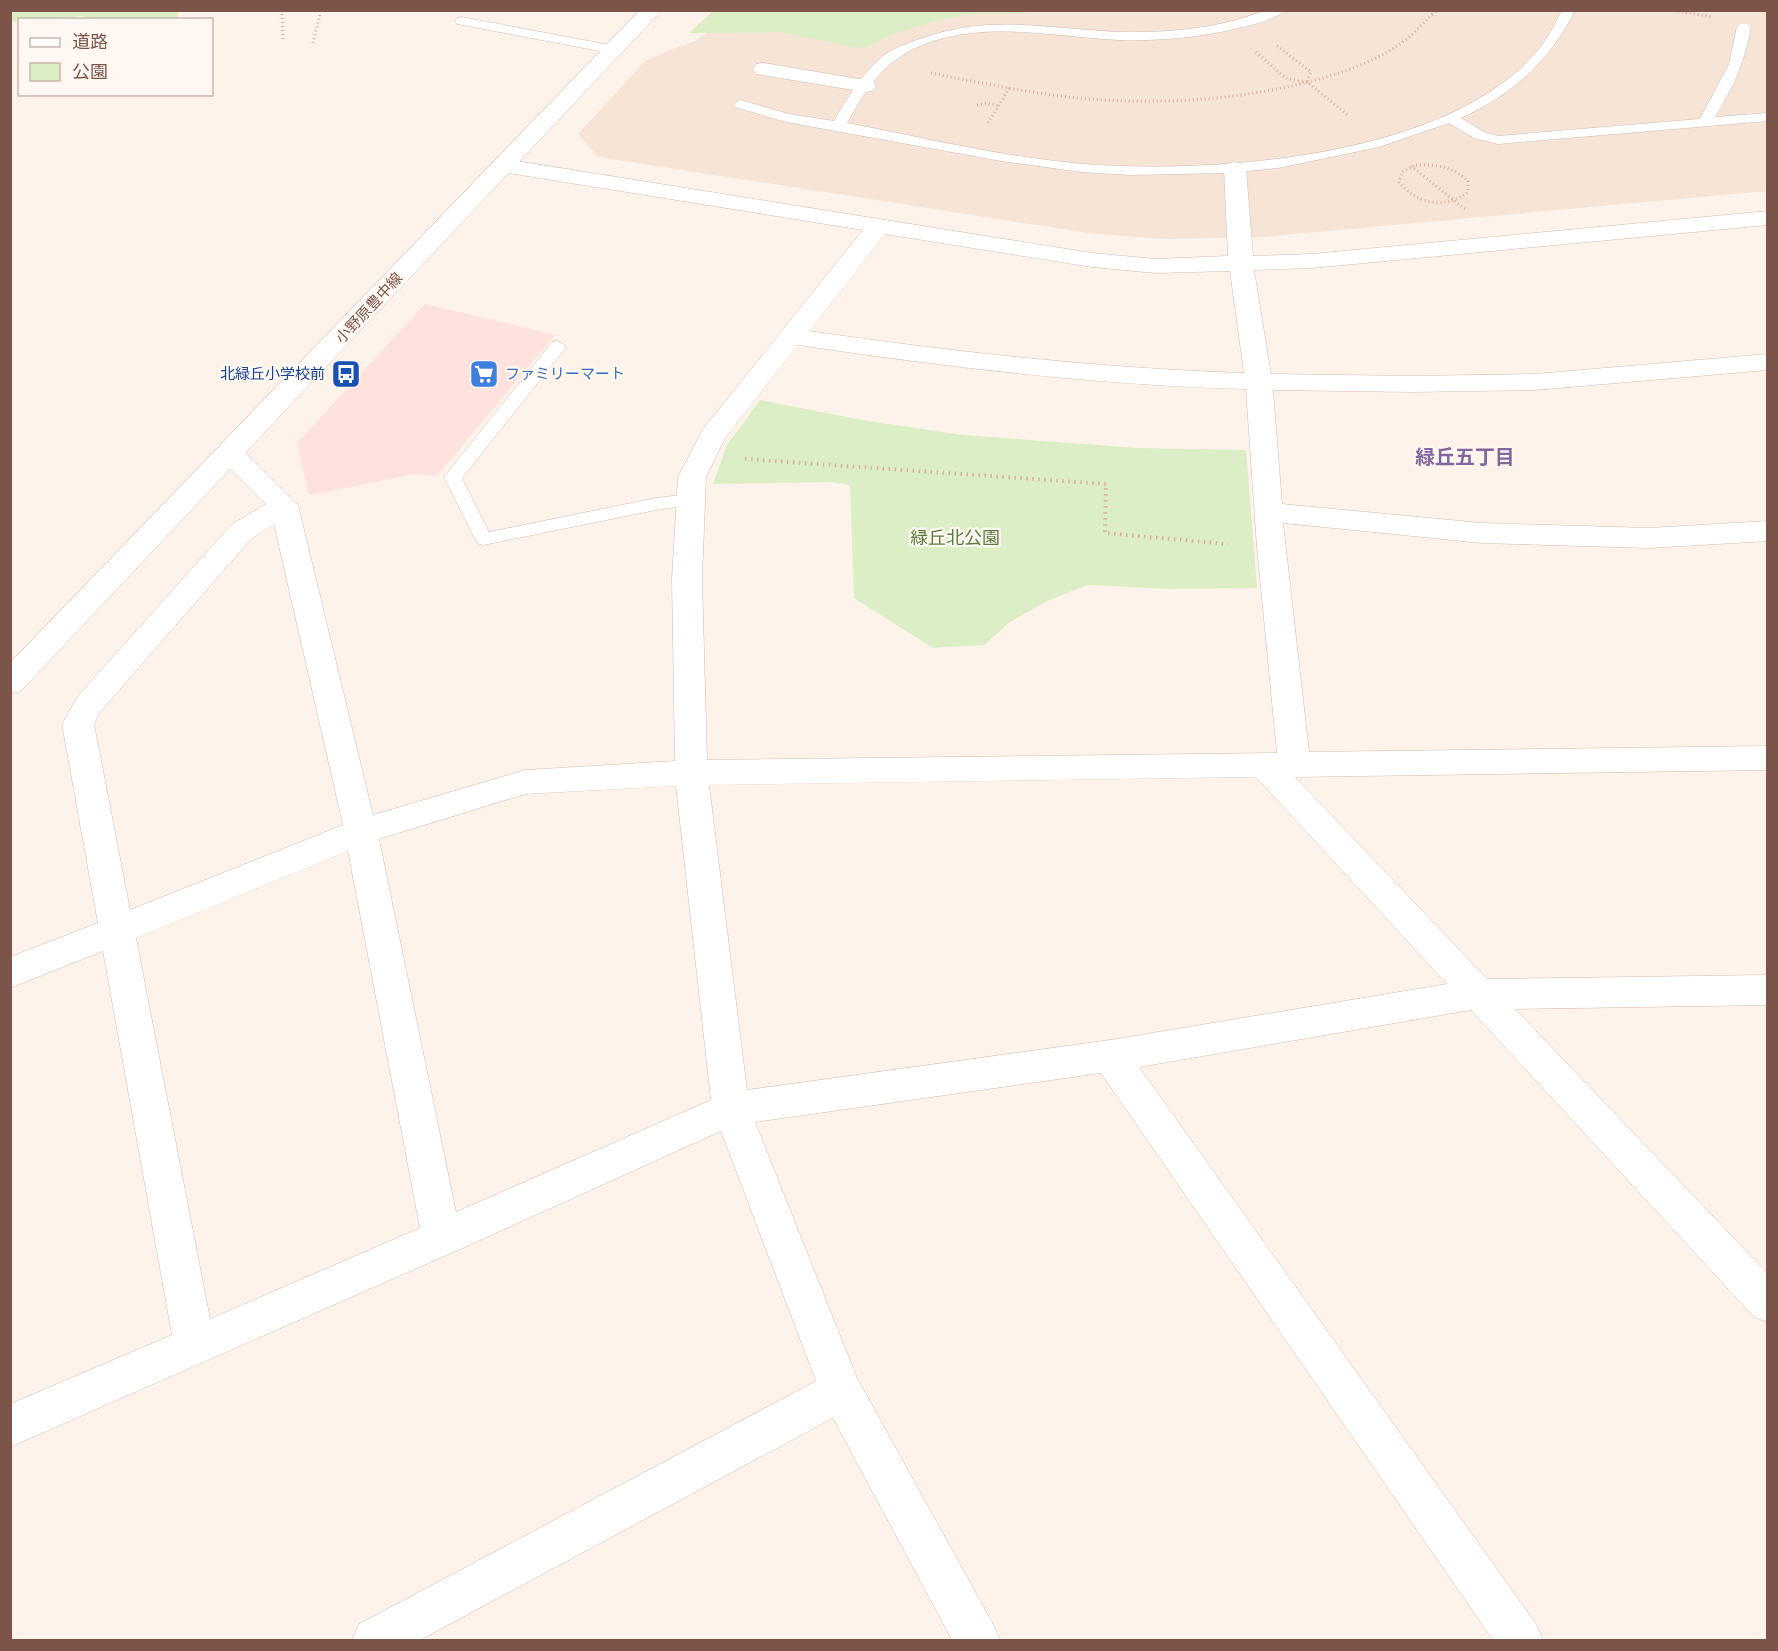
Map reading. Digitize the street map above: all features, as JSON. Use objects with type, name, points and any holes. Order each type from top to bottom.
[{"type":"street","name":"小野原豊中線","points":[[15,672],[231,454],[652,10]]},
{"type":"street","points":[[764,69],[865,86]]},
{"type":"street","points":[[504,166],[1092,260],[1156,266],[1312,261],[1767,218]]},
{"type":"street","points":[[1235,169],[1241,264],[1259,383],[1269,512],[1278,764],[1478,994],[1767,1303]]},
{"type":"street","points":[[878,227],[713,435],[692,477],[687,579],[691,773],[731,1109],[841,1391],[977,1641]]},
{"type":"street","points":[[791,336],[884,351],[1044,369],[1259,383],[1504,383],[1616,376],[1767,362]]},
{"type":"street","points":[[231,454],[284,505],[362,831],[442,1238]]},
{"type":"street","points":[[195,1346],[78,724],[89,704],[241,532],[284,505]]},
{"type":"street","points":[[1269,512],[1482,532],[1649,538],[1767,531]]},
{"type":"street","points":[[10,973],[362,831],[525,782],[691,773],[1767,758]]},
{"type":"street","points":[[10,1426],[731,1109],[1110,1056],[1478,994],[1767,990]]},
{"type":"street","points":[[1110,1056],[1520,1641]]},
{"type":"street","points":[[375,1641],[841,1391]]},
{"type":"lane","points":[[838,126],[882,64],[897,53],[924,41],[953,33],[994,26],[1022,26],[1100,35],[1150,36],[1211,30],[1259,18],[1279,10]]},
{"type":"lane","points":[[740,104],[786,118],[980,154],[1056,165],[1146,171],[1235,169],[1302,160],[1383,143],[1451,118],[1490,98],[1528,68],[1550,45],[1569,10]]},
{"type":"lane","points":[[1705,122],[1735,72],[1742,46],[1745,20]]},
{"type":"lane","points":[[462,21],[615,50]]},
{"type":"lane","points":[[1451,118],[1479,135],[1498,140],[1767,117]]},
{"type":"lane","points":[[558,346],[453,477],[483,539],[656,504],[691,500]]},
{"type":"path","points":[[282,10],[283,40]]},
{"type":"path","points":[[313,43],[321,10]]},
{"type":"path","points":[[882,64],[1093,99],[1177,101],[1248,94],[1306,82],[1352,67],[1390,49],[1422,27],[1437,10]]},
{"type":"path","points":[[1281,49],[1311,72],[1306,82]]},
{"type":"path","points":[[1260,55],[1287,79],[1306,82],[1344,112]]},
{"type":"path","points":[[990,119],[1010,87]]},
{"type":"path","points":[[977,105],[987,103],[999,106]]},
{"type":"path","points":[[1383,143],[1472,215]]},
{"type":"path","points":[[1436,165],[1456,170],[1468,181],[1468,192],[1454,201],[1427,201],[1408,194],[1399,183],[1399,177],[1402,172],[1412,167],[1436,165]]},
{"type":"path","points":[[702,456],[1106,484],[1105,533],[1271,547]]},
{"type":"shaded area","points":[[739,11],[1767,11],[1767,191],[1261,237],[1163,239],[1096,234],[598,157],[578,134],[646,60],[695,41]]},
{"type":"shaded area","points":[[425,304],[555,335],[437,476],[415,474],[309,495],[297,443]]},
{"type":"green space","points":[[11,10],[178,11],[178,18],[87,18],[83,16],[18,18],[18,21],[11,22]]},
{"type":"green space","points":[[714,10],[1027,11],[1026,13],[971,14],[938,20],[888,36],[864,49],[779,32],[689,33]]},
{"type":"green space","name":"緑丘北公園","points":[[760,400],[868,421],[963,435],[1138,448],[1246,450],[1257,588],[1169,589],[1087,585],[1045,602],[1010,622],[984,645],[933,648],[854,598],[850,485],[830,482],[713,484],[727,445]]},
{"type":"place","name":"北緑丘小学校前","points":[[346,374]]},
{"type":"place","name":"ファミリーマート","points":[[484,374]]},
{"type":"district","name":"緑丘五丁目","points":[[1465,457]]}]
